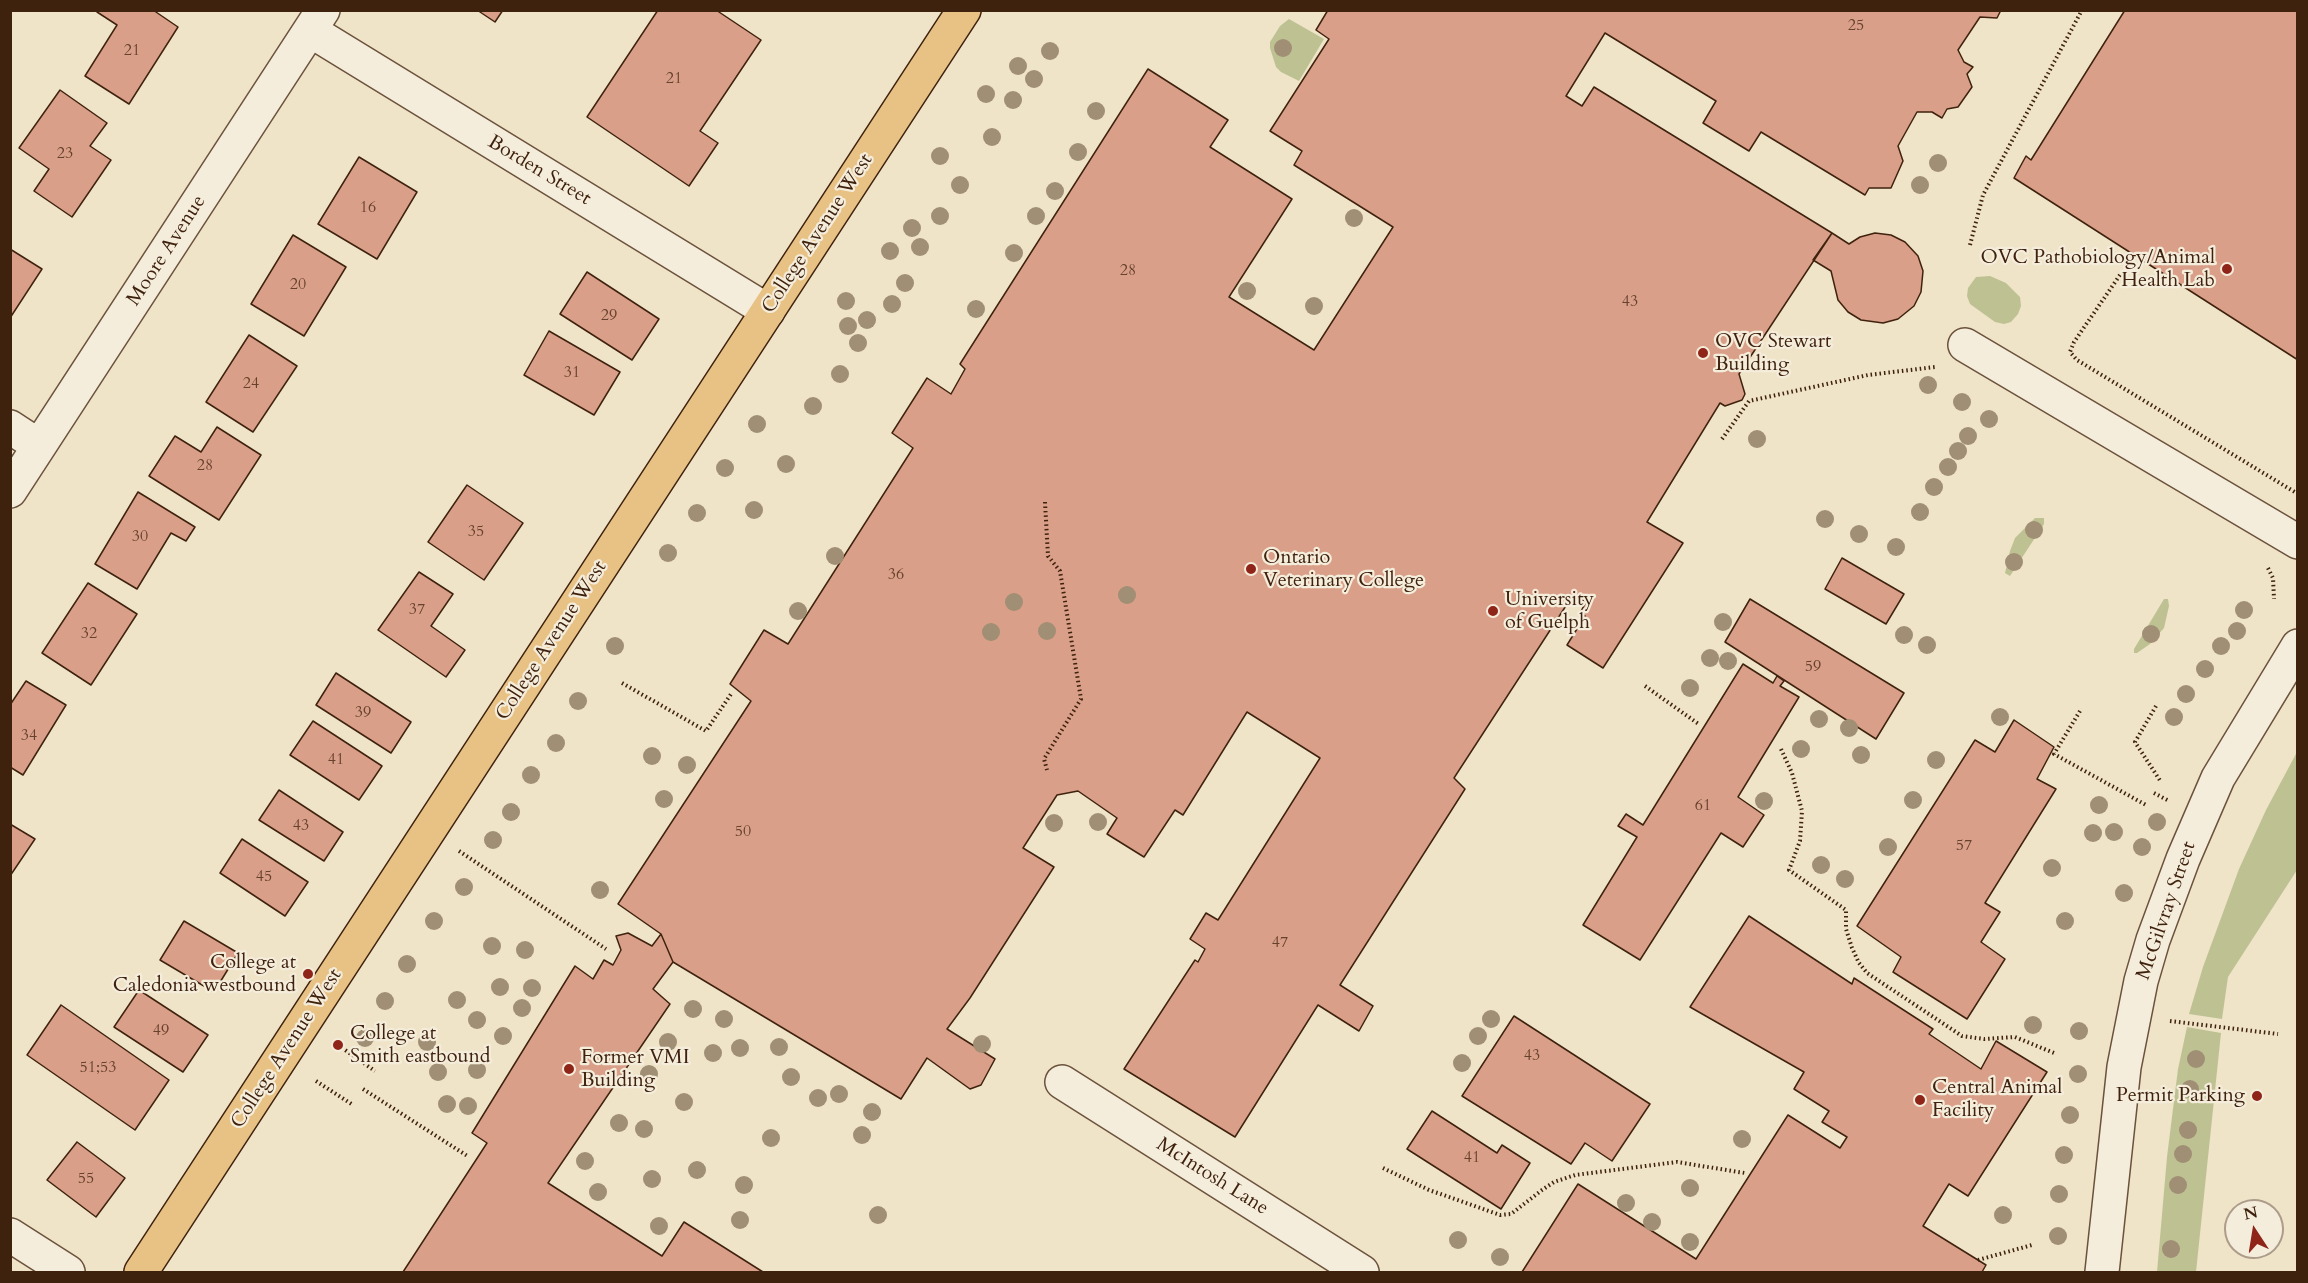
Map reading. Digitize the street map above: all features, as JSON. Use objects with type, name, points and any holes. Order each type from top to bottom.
[{"type":"main road","name":"College Avenue West","points":[[141,1272],[963,10]]},
{"type":"street","name":"Borden Street","points":[[317,21],[768,311]]},
{"type":"street","name":"Moore Avenue","points":[[10,492],[317,21]]},
{"type":"street","points":[[1954,356],[2298,542]]},
{"type":"street","points":[[10,427],[39,446]]},
{"type":"street","name":"McGilvray Street","points":[[2102,1272],[2124,1067],[2133,1017],[2152,940],[2183,859],[2218,778],[2298,646]]},
{"type":"street","name":"McIntosh Lane","points":[[1062,1082],[1362,1272]]},
{"type":"street","points":[[10,1234],[68,1272]]},
{"type":"path","points":[[1970,245],[1983,195],[2082,10]]},
{"type":"path","points":[[2120,275],[2074,342],[2070,352],[2077,360],[2298,494]]},
{"type":"path","points":[[1722,439],[1749,401],[1954,356]]},
{"type":"path","points":[[1045,502],[1048,556],[1060,571],[1081,699],[1044,759],[1047,770]]},
{"type":"path","points":[[622,683],[705,731],[731,694]]},
{"type":"path","points":[[1645,687],[1700,725]]},
{"type":"path","points":[[2156,706],[2135,742],[2161,782]]},
{"type":"path","points":[[2080,711],[2054,754],[2146,805]]},
{"type":"path","points":[[1781,749],[1795,783],[1802,812],[1800,841],[1789,870],[1846,910],[1846,929],[1852,948],[1867,973],[1962,1036],[1984,1039],[2015,1037],[2054,1053]]},
{"type":"path","points":[[428,831],[606,949]]},
{"type":"path","points":[[2133,1017],[2278,1034]]},
{"type":"path","points":[[338,1046],[375,1071]]},
{"type":"path","points":[[316,1081],[353,1106]]},
{"type":"path","points":[[363,1089],[469,1157]]},
{"type":"path","points":[[1383,1168],[1429,1190],[1500,1215],[1510,1214],[1554,1182],[1575,1175],[1677,1162],[1744,1173]]},
{"type":"path","points":[[1978,1260],[2032,1245]]},
{"type":"green space","points":[[1289,19],[1324,39],[1299,81],[1276,67],[1270,48],[1270,42],[1280,26]]},
{"type":"green space","points":[[1990,276],[2006,283],[2020,297],[2021,306],[2011,322],[2004,324],[1995,322],[1970,304],[1967,296],[1968,288],[1976,277]]},
{"type":"green space","points":[[2035,518],[2044,518],[2044,524],[2010,576],[2005,573],[2015,538]]},
{"type":"green space","points":[[2164,599],[2168,599],[2169,606],[2164,628],[2150,644],[2134,653],[2134,649]]},
{"type":"green space","points":[[2297,752],[2297,870],[2228,977],[2222,1019],[2189,1014],[2203,967],[2239,869],[2266,810]]},
{"type":"green space","points":[[2187,1027],[2221,1033],[2196,1272],[2157,1272],[2167,1157],[2178,1069]]},
{"type":"building","points":[[98,10],[153,10],[178,27],[129,104],[85,76],[117,25],[97,12]]},
{"type":"building","points":[[477,10],[503,10],[495,22]]},
{"type":"building","points":[[658,10],[716,10],[761,40],[700,131],[718,143],[689,186],[587,117]]},
{"type":"building","name":"Ontario Veterinary College","points":[[1328,10],[2001,10],[1997,18],[1980,17],[1958,50],[1964,62],[1973,67],[1967,74],[1972,87],[1958,107],[1947,109],[1942,118],[1932,112],[1917,112],[1898,146],[1903,161],[1891,188],[1869,188],[1865,195],[1761,132],[1749,151],[1703,123],[1716,101],[1605,33],[1566,96],[1582,106],[1594,87],[1832,233],[1739,374],[1745,394],[1742,400],[1725,406],[1720,403],[1647,522],[1683,543],[1603,668],[1567,645],[1585,616],[1580,613],[1586,602],[1573,595],[1454,778],[1465,789],[1340,985],[1373,1006],[1359,1031],[1318,1005],[1235,1137],[1124,1069],[1195,960],[1198,962],[1205,949],[1190,939],[1206,913],[1218,920],[1320,758],[1247,712],[1183,815],[1175,810],[1144,857],[1107,834],[1117,818],[1078,791],[1057,795],[1023,848],[1054,867],[970,998],[947,1029],[995,1059],[981,1085],[970,1089],[927,1058],[901,1099],[673,962],[661,934],[618,904],[751,701],[730,684],[764,630],[788,644],[913,448],[892,433],[927,378],[951,394],[965,369],[960,364],[1148,69],[1228,120],[1210,147],[1292,199],[1229,297],[1314,350],[1393,227],[1294,165],[1302,151],[1270,131],[1329,39],[1316,30]]},
{"type":"building","name":"OVC Pathobiology/Animal Health Lab","points":[[2125,10],[2298,10],[2298,360],[2014,178],[2026,156],[2031,160]]},
{"type":"building","points":[[60,90],[107,123],[90,146],[111,160],[72,217],[34,191],[49,169],[19,148]]},
{"type":"building","points":[[359,157],[417,192],[377,259],[318,224]]},
{"type":"building","points":[[1832,233],[1849,244],[1860,237],[1875,233],[1891,235],[1905,242],[1918,256],[1923,271],[1921,292],[1914,306],[1898,319],[1883,323],[1861,320],[1848,312],[1838,300],[1831,271],[1813,260]]},
{"type":"building","points":[[293,235],[346,267],[304,336],[251,304]]},
{"type":"building","points":[[10,249],[42,269],[10,318]]},
{"type":"building","points":[[587,272],[659,319],[632,360],[560,314]]},
{"type":"building","points":[[549,331],[620,372],[594,415],[524,375]]},
{"type":"building","points":[[249,335],[297,366],[253,432],[206,402]]},
{"type":"building","points":[[217,427],[261,455],[219,520],[149,476],[175,436],[201,452]]},
{"type":"building","points":[[467,485],[523,523],[484,580],[428,542]]},
{"type":"building","points":[[138,492],[195,527],[186,541],[171,533],[137,589],[95,564]]},
{"type":"building","points":[[1842,558],[1904,594],[1886,624],[1825,589]]},
{"type":"building","points":[[419,572],[453,594],[431,626],[465,650],[446,677],[378,630]]},
{"type":"building","points":[[88,583],[137,614],[91,685],[42,653]]},
{"type":"building","points":[[1750,599],[1904,693],[1876,739],[1725,642]]},
{"type":"building","points":[[1743,664],[1773,683],[1777,676],[1784,681],[1780,686],[1799,697],[1738,797],[1764,815],[1743,847],[1721,833],[1640,960],[1583,925],[1637,837],[1618,826],[1626,814],[1643,825]]},
{"type":"building","points":[[336,673],[411,722],[391,753],[316,705]]},
{"type":"building","points":[[26,681],[66,705],[23,775],[10,767],[10,705]]},
{"type":"building","points":[[2014,720],[2054,747],[2037,779],[2056,789],[1985,903],[2000,912],[1981,942],[2005,959],[1967,1019],[1893,972],[1901,957],[1857,926],[1975,740],[1995,752]]},
{"type":"building","points":[[313,721],[382,766],[359,800],[290,755]]},
{"type":"building","points":[[279,790],[343,832],[324,861],[259,820]]},
{"type":"building","points":[[10,824],[35,839],[10,876]]},
{"type":"building","points":[[242,839],[308,882],[285,916],[220,873]]},
{"type":"building","name":"Central Animal Facility","points":[[1749,916],[1852,984],[1854,978],[1933,1029],[1929,1034],[1981,1069],[1996,1041],[2047,1072],[1968,1196],[1949,1184],[1923,1226],[1986,1265],[1982,1272],[1522,1272],[1578,1184],[1696,1259],[1788,1115],[1840,1148],[1847,1137],[1822,1122],[1829,1111],[1794,1089],[1804,1072],[1690,1007]]},
{"type":"building","points":[[184,921],[238,953],[214,992],[160,960]]},
{"type":"building","name":"Former VMI Building","points":[[628,933],[652,946],[661,934],[673,962],[653,989],[670,1004],[548,1183],[662,1256],[684,1222],[763,1272],[403,1272],[487,1143],[472,1133],[575,966],[593,979],[604,960],[613,965],[621,950],[616,936]]},
{"type":"building","points":[[139,990],[208,1035],[183,1072],[114,1027]]},
{"type":"building","points":[[61,1005],[169,1080],[135,1130],[27,1055]]},
{"type":"building","points":[[1514,1016],[1650,1104],[1612,1161],[1585,1143],[1571,1164],[1462,1096]]},
{"type":"building","points":[[1432,1111],[1497,1153],[1502,1145],[1530,1163],[1501,1209],[1407,1149]]},
{"type":"building","points":[[77,1142],[125,1178],[96,1217],[47,1180]]},
{"type":"place","name":"OVC Pathobiology/Animal Health Lab","points":[[2227,269]]},
{"type":"place","name":"OVC Stewart Building","points":[[1703,353]]},
{"type":"place","name":"Ontario Veterinary College","points":[[1251,569]]},
{"type":"place","name":"University of Guelph","points":[[1493,611]]},
{"type":"place","name":"College at Caledonia westbound","points":[[308,974]]},
{"type":"place","name":"College at Smith eastbound","points":[[338,1045]]},
{"type":"place","name":"Former VMI Building","points":[[569,1069]]},
{"type":"place","name":"Permit Parking","points":[[2257,1096]]},
{"type":"place","name":"Central Animal Facility","points":[[1920,1100]]}]
